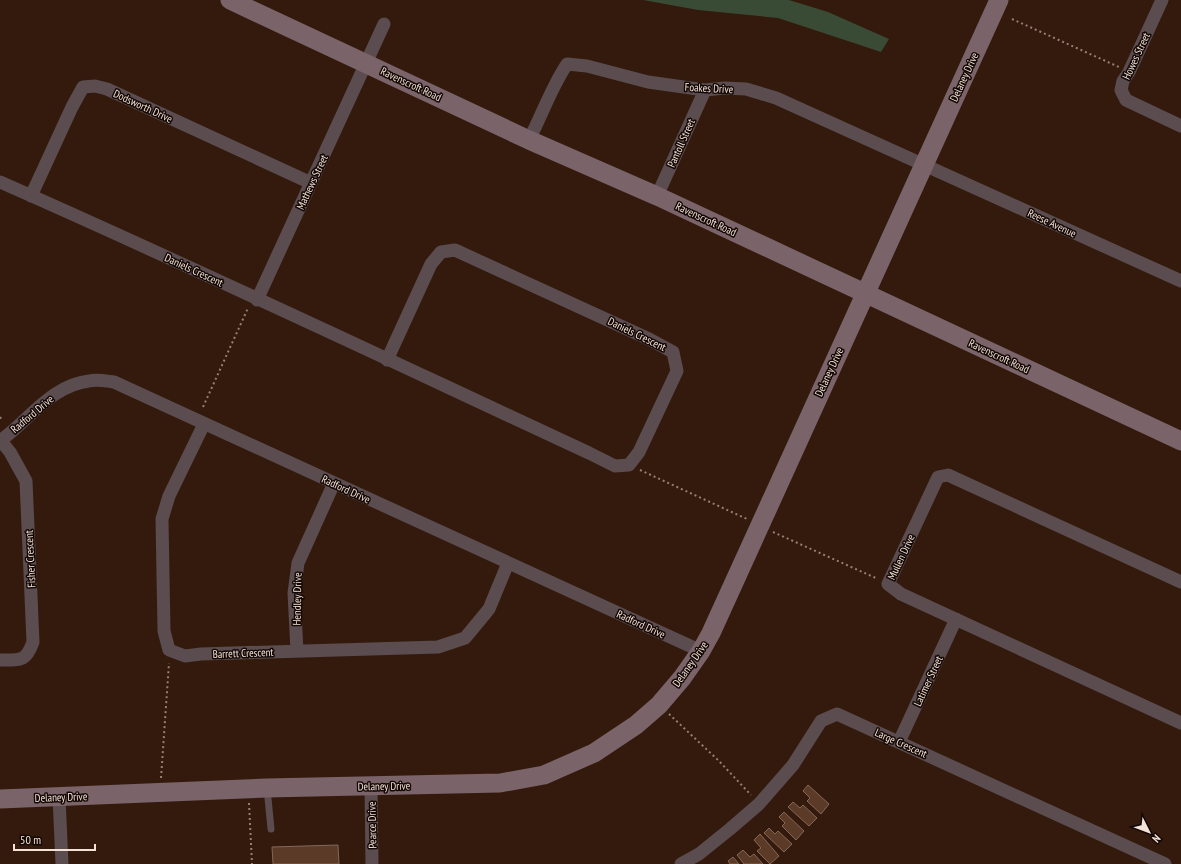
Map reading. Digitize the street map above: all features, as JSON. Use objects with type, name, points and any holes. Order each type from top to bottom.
[{"type":"street","name":"Ravenscroft Road","points":[[230,0],[529,140],[657,196],[1181,441]]},
{"type":"street","name":"Delaney Drive","points":[[0,799],[267,788],[500,783],[544,775],[594,753],[636,725],[659,705],[682,678],[701,652],[711,633],[999,0]]},
{"type":"street","name":"Howes Street","points":[[1162,0],[1129,72],[1123,81],[1121,90],[1126,100],[1181,126]]},
{"type":"street","name":"Mathews Street","points":[[257,300],[384,24]]},
{"type":"street","name":"Foakes Drive","points":[[529,140],[557,79],[567,64],[586,66],[648,82],[705,90],[725,88],[746,89],[776,98],[887,149],[924,164]]},
{"type":"street","name":"Dodsworth Drive","points":[[31,196],[82,87],[89,86],[107,89],[311,183]]},
{"type":"street","name":"Pantoll Street","points":[[657,196],[705,90]]},
{"type":"street","name":"Reese Avenue","points":[[924,164],[1181,282]]},
{"type":"street","name":"Daniels Crescent","points":[[0,182],[615,466],[629,465],[639,452],[677,371],[673,352],[649,339],[455,250],[441,252],[431,264],[387,360]]},
{"type":"street","name":"Radford Drive","points":[[0,441],[45,402],[72,384],[90,380],[114,382],[701,652]]},
{"type":"street","points":[[169,650],[164,631],[162,520],[169,496],[204,424]]},
{"type":"street","name":"Fisher Crescent","points":[[0,441],[10,452],[26,481],[33,642],[29,654],[19,660],[0,660]]},
{"type":"street","name":"Mullen Drive","points":[[1181,582],[948,475],[938,477],[888,584],[901,594],[1181,723]]},
{"type":"street","name":"Hendley Drive","points":[[298,651],[294,593],[298,563],[334,483]]},
{"type":"street","name":"Barrett Crescent","points":[[169,650],[185,656],[438,647],[465,638],[489,609],[508,563]]},
{"type":"street","name":"Latimer Street","points":[[899,742],[956,619]]},
{"type":"street","name":"Large Crescent","points":[[681,864],[699,854],[758,804],[793,765],[821,722],[836,714],[1165,864]]},
{"type":"street","name":"Pearce Drive","points":[[371,786],[372,864]]},
{"type":"street","points":[[59,797],[62,864]]},
{"type":"lane","points":[[267,788],[271,830]]},
{"type":"path","points":[[1012,19],[1129,72]]},
{"type":"path","points":[[203,407],[249,306],[257,300]]},
{"type":"path","points":[[161,793],[169,650]]},
{"type":"path","points":[[659,705],[719,761],[758,804]]},
{"type":"path","points":[[248,789],[252,864]]},
{"type":"green space","points":[[643,0],[789,0],[828,12],[889,39],[881,52],[778,18],[698,10]]},
{"type":"building","points":[[808,785],[829,804],[821,814],[807,801],[810,798],[803,791]]},
{"type":"building","points":[[793,802],[800,808],[803,805],[817,818],[809,826],[788,807]]},
{"type":"building","points":[[784,812],[804,831],[796,840],[782,826],[785,823],[779,817]]},
{"type":"building","points":[[769,828],[775,834],[778,831],[792,844],[784,852],[764,833]]},
{"type":"building","points":[[760,834],[779,856],[770,864],[757,851],[761,848],[754,840]]},
{"type":"building","points":[[338,845],[339,864],[273,864],[272,847]]},
{"type":"building","points":[[743,850],[750,857],[754,854],[763,864],[744,864],[737,855]]},
{"type":"building","points":[[733,857],[739,864],[730,864],[728,861]]}]
